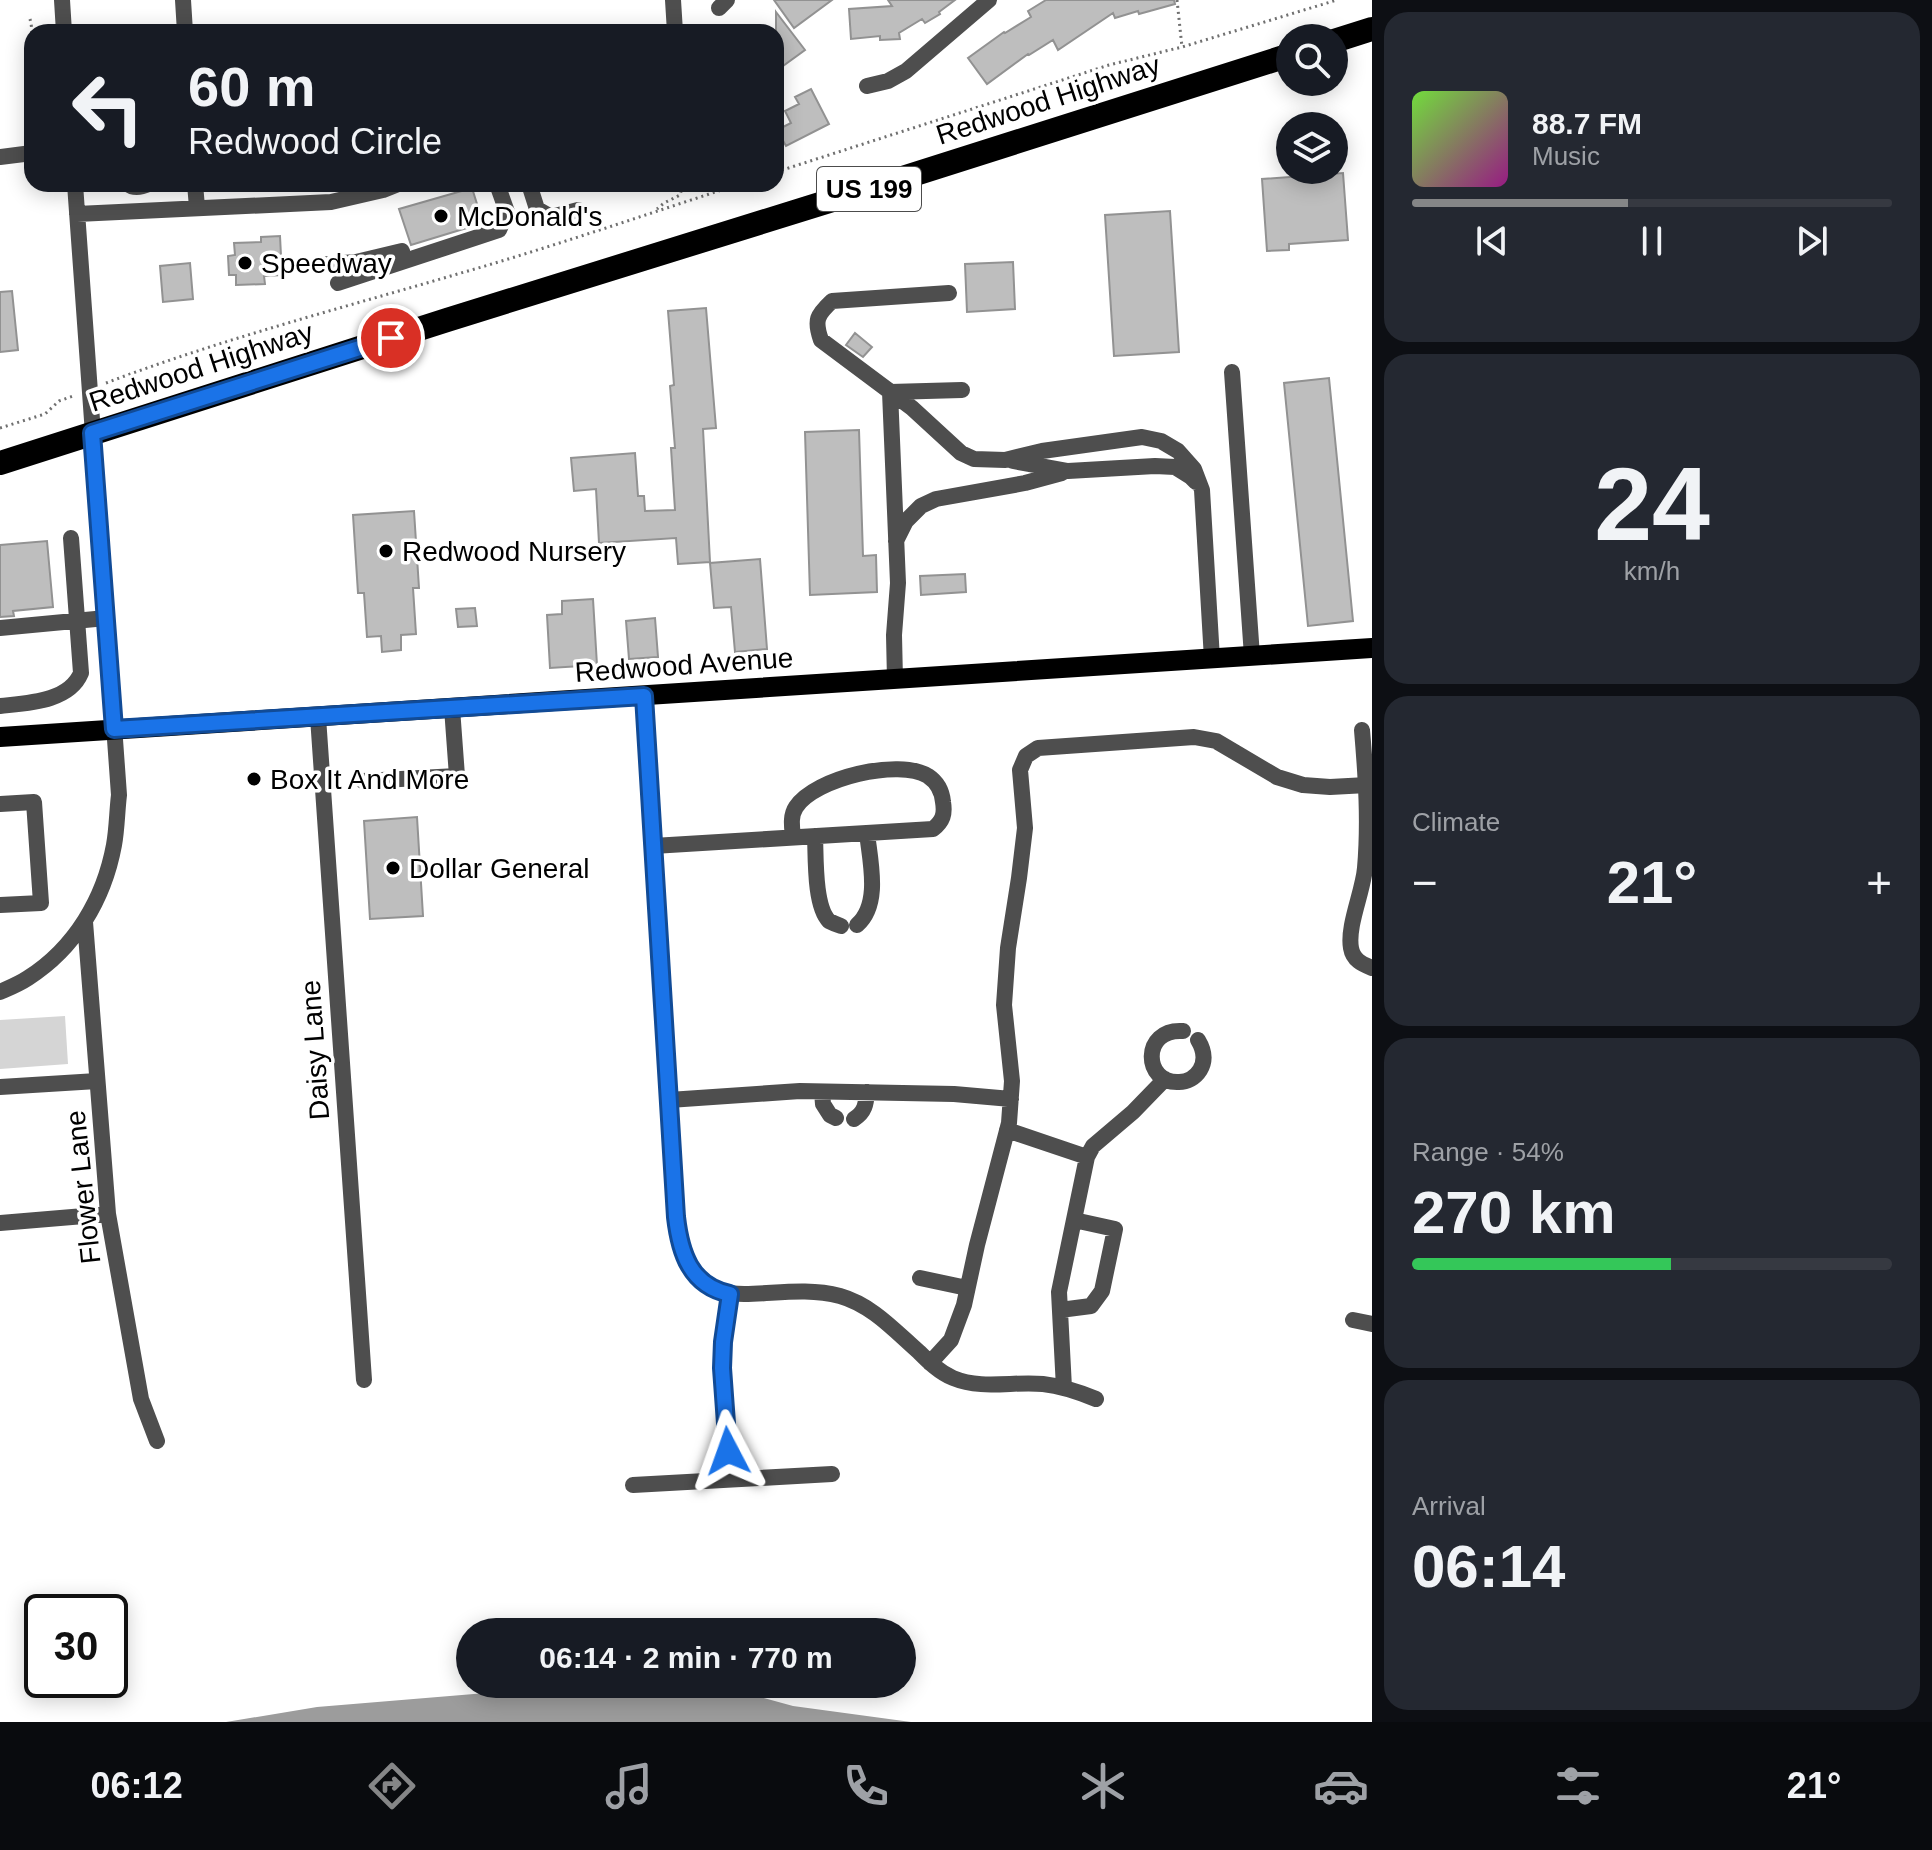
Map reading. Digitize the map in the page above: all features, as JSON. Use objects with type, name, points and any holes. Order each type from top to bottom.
[{"type":"highway","points":[[1348,37],[1372,29]]},
{"type":"highway","name":"Redwood Highway","points":[[0,463],[1276,59]]},
{"type":"main road","name":"Redwood Avenue","points":[[0,737],[1372,648]]},
{"type":"street","points":[[62,0],[64,24]]},
{"type":"street","points":[[183,0],[184,24]]},
{"type":"street","points":[[673,0],[674,24]]},
{"type":"street","points":[[867,86],[888,81],[906,71],[989,0]]},
{"type":"street","points":[[0,157],[24,154]]},
{"type":"street","points":[[0,992],[28,979],[71,941],[95,903],[115,841],[119,795],[76,192]]},
{"type":"street","points":[[196,192],[197,207]]},
{"type":"street","points":[[77,214],[331,202],[374,192]]},
{"type":"street","points":[[338,283],[499,230],[507,212],[500,192]]},
{"type":"street","points":[[532,192],[537,209],[551,217],[578,210]]},
{"type":"street","points":[[317,265],[356,262],[393,254],[457,234],[479,236]]},
{"type":"street","points":[[949,293],[832,301],[820,312],[816,326],[821,340],[912,408],[961,453],[974,459],[1005,460],[1068,471]]},
{"type":"street","points":[[1232,372],[1252,656]]},
{"type":"street","points":[[890,392],[962,390]]},
{"type":"street","points":[[890,392],[898,583],[895,680]]},
{"type":"street","points":[[1005,460],[1042,451],[1142,437],[1161,441],[1178,451],[1194,469],[1202,490],[1212,659]]},
{"type":"street","points":[[896,541],[906,521],[921,506],[936,499],[1025,483],[1068,471],[1175,467],[1191,477],[1202,490]]},
{"type":"street","points":[[0,706],[36,702],[77,683],[81,673],[71,538]]},
{"type":"street","points":[[0,628],[106,618]]},
{"type":"street","points":[[644,696],[676,1217],[687,1262],[700,1279],[718,1292],[809,1293],[840,1296],[861,1304],[882,1318],[937,1369],[952,1378],[972,1384],[1042,1384],[1096,1399]]},
{"type":"street","points":[[363,781],[457,776],[452,708]]},
{"type":"street","name":"Daisy Lane","points":[[318,717],[364,1380]]},
{"type":"street","points":[[1362,730],[1369,796],[1368,872],[1350,939],[1351,951],[1359,963],[1372,968]]},
{"type":"street","points":[[930,1363],[951,1340],[964,1305],[1007,1130],[1012,1081],[1004,1005],[1008,948],[1025,828],[1020,770],[1026,756],[1038,748],[1194,737],[1216,741],[1277,777],[1303,785],[1330,787],[1369,796]]},
{"type":"street","points":[[653,846],[933,829],[944,814],[943,800],[939,787],[921,772],[906,769],[847,775],[825,784],[795,808],[791,822],[793,837]]},
{"type":"street","points":[[0,804],[34,802],[41,903],[0,905]]},
{"type":"street","points":[[815,836],[822,908],[829,922],[849,926],[866,918],[872,900],[867,833]]},
{"type":"street","name":"Flower Lane","points":[[85,922],[108,1214],[141,1399],[157,1441]]},
{"type":"street","points":[[1183,1031],[1167,1032],[1155,1043],[1152,1051],[1154,1067],[1165,1079],[1182,1082],[1198,1073],[1204,1057],[1198,1040]]},
{"type":"street","points":[[1064,1388],[1059,1292],[1087,1157],[1093,1146],[1165,1079]]},
{"type":"street","points":[[0,1087],[97,1081]]},
{"type":"street","points":[[669,1100],[800,1091],[954,1094],[1011,1099]]},
{"type":"street","points":[[822,1092],[823,1104],[836,1118]]},
{"type":"street","points":[[854,1119],[864,1109],[867,1092]]},
{"type":"street","points":[[1007,1130],[1087,1157]]},
{"type":"street","points":[[0,1223],[108,1214]]},
{"type":"street","points":[[1060,1310],[1091,1306],[1102,1291],[1115,1229],[1074,1220]]},
{"type":"street","points":[[920,1278],[967,1288]]},
{"type":"street","points":[[730,1294],[722,1368],[730,1479]]},
{"type":"street","points":[[1353,1320],[1372,1324]]},
{"type":"street","points":[[633,1485],[832,1474]]},
{"type":"path","points":[[1177,0],[1182,47]]},
{"type":"path","points":[[784,169],[1109,65],[1182,47],[1337,0]]},
{"type":"path","points":[[30,19],[32,24]]},
{"type":"path","points":[[654,212],[681,192]]},
{"type":"path","points":[[0,428],[45,414],[59,401],[170,359],[463,273],[715,192]]},
{"type":"shaded area","points":[[65,1016],[68,1064],[0,1069],[0,1020]]},
{"type":"shaded area","points":[[456,1695],[456,1698],[764,1698],[793,1706],[911,1722],[226,1722],[317,1707]]},
{"type":"building","points":[[774,0],[832,0],[794,28]]},
{"type":"building","points":[[888,0],[955,0],[925,23],[922,19],[899,33],[900,39],[880,40],[880,36],[851,39],[849,9],[892,6]]},
{"type":"building","points":[[1046,0],[1174,0],[1175,4],[1115,18],[1113,13],[1058,50],[1053,40],[1028,54],[987,84],[968,58],[1031,17],[1028,11]]},
{"type":"building","points":[[776,12],[805,50],[784,65],[784,24],[776,24]]},
{"type":"building","points":[[811,89],[829,124],[786,146],[784,126],[791,123],[785,111],[799,104],[795,97]]},
{"type":"building","points":[[1276,178],[1276,184],[1344,184],[1348,240],[1289,244],[1289,250],[1267,251],[1262,179]]},
{"type":"building","points":[[458,192],[473,192],[483,223],[411,245],[399,209]]},
{"type":"building","points":[[1170,211],[1179,352],[1114,356],[1105,215]]},
{"type":"building","points":[[280,236],[282,275],[264,276],[265,284],[236,285],[236,275],[229,275],[228,256],[235,255],[234,243],[261,242],[261,237]]},
{"type":"building","points":[[1013,262],[1015,309],[967,312],[965,264]]},
{"type":"building","points":[[190,263],[193,299],[163,302],[160,266]]},
{"type":"building","points":[[12,291],[18,350],[0,352],[0,292]]},
{"type":"building","points":[[706,308],[716,428],[703,429],[710,562],[678,564],[676,538],[599,543],[596,489],[574,491],[571,458],[635,453],[638,496],[644,496],[645,511],[675,510],[671,448],[675,448],[670,386],[674,385],[668,311]]},
{"type":"building","points":[[855,333],[872,347],[863,357],[846,345]]},
{"type":"building","points":[[1329,378],[1353,621],[1308,626],[1284,383]]},
{"type":"building","points":[[859,430],[863,556],[876,555],[877,592],[810,595],[805,432]]},
{"type":"building","name":"Redwood Nursery","points":[[414,511],[419,588],[413,588],[416,634],[401,635],[401,650],[382,652],[381,636],[367,637],[364,593],[358,593],[353,515]]},
{"type":"building","points":[[47,541],[53,607],[13,611],[14,616],[0,617],[0,545]]},
{"type":"building","points":[[760,559],[767,649],[735,652],[731,607],[714,608],[710,563]]},
{"type":"building","points":[[965,574],[966,592],[921,595],[920,576]]},
{"type":"building","points":[[593,599],[597,665],[550,668],[547,615],[562,614],[562,601]]},
{"type":"building","points":[[475,608],[477,626],[458,627],[456,609]]},
{"type":"building","points":[[655,618],[658,657],[629,659],[626,621]]},
{"type":"building","name":"Dollar General","points":[[417,817],[423,916],[370,919],[364,821]]},
{"type":"place","name":"McDonald's","points":[[441,216]]},
{"type":"place","name":"Speedway","points":[[245,263]]},
{"type":"place","name":"Redwood Nursery","points":[[386,551]]},
{"type":"place","name":"Box It And More","points":[[254,779]]},
{"type":"place","name":"Dollar General","points":[[393,868]]},
{"type":"route","points":[[391,338],[92,433],[114,729],[644,696],[678,1238],[687,1262],[700,1279],[718,1292],[730,1294],[722,1368],[728,1451]]}]
